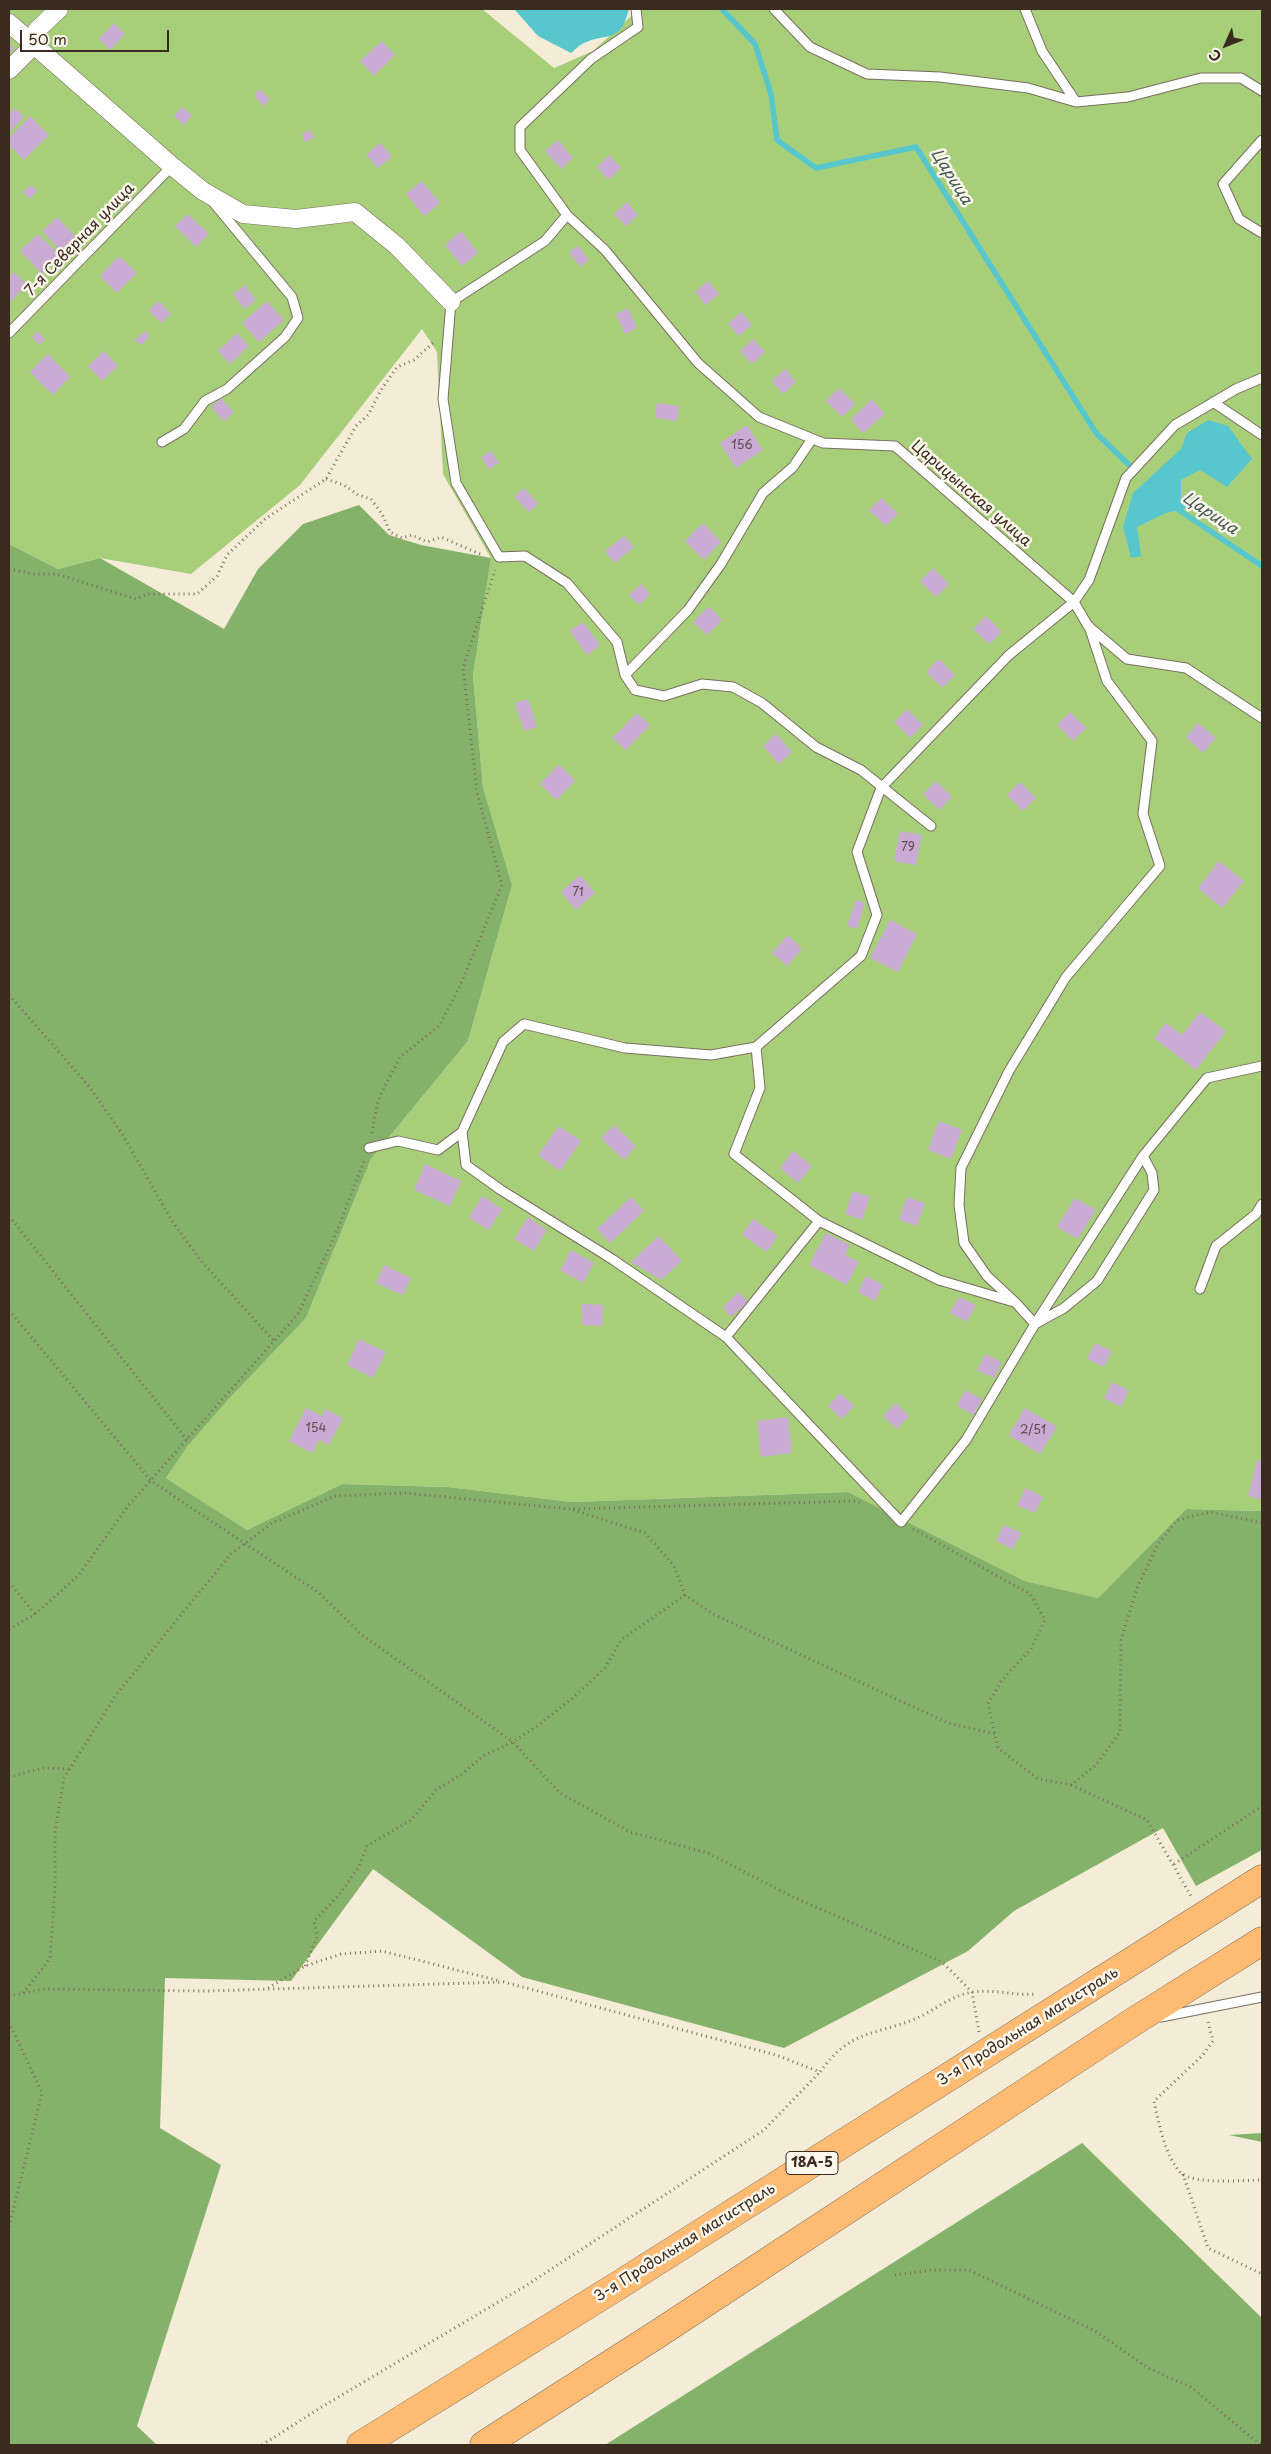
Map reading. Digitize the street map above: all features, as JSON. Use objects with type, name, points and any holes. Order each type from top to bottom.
[{"type":"highway","name":"3-я Продольная магистраль","points":[[360,2445],[1262,1879]]},
{"type":"highway","points":[[484,2445],[656,2336],[1134,2022],[1262,1941]]},
{"type":"street","points":[[9,70],[34,45],[37,30],[60,9]]},
{"type":"street","points":[[9,23],[203,191],[243,214],[296,219],[355,212],[397,246],[451,302]]},
{"type":"lane","name":"Царицынская улица","points":[[636,9],[638,27],[591,59],[520,127],[520,150],[567,215],[606,250],[698,363],[758,417],[823,443],[895,446],[1074,602],[1088,626]]},
{"type":"lane","points":[[774,9],[810,47],[867,74],[940,77],[1028,88],[1076,102],[1128,97],[1201,78],[1241,78],[1262,91]]},
{"type":"lane","points":[[1025,9],[1042,51],[1076,102]]},
{"type":"lane","points":[[1262,140],[1223,184],[1239,219],[1262,234]]},
{"type":"lane","name":"7-я Северная улица","points":[[9,333],[172,166]]},
{"type":"lane","points":[[162,442],[184,429],[205,400],[227,389],[285,337],[298,318],[292,297],[203,191]]},
{"type":"lane","points":[[567,215],[545,241],[451,302],[443,399],[456,483],[499,556],[525,556],[567,583],[617,642],[625,675],[635,690],[664,696],[702,684],[733,687],[762,703],[816,747],[860,770],[931,826]]},
{"type":"lane","points":[[369,1148],[398,1141],[438,1150],[462,1132],[503,1042],[524,1024],[625,1048],[711,1055],[756,1047],[861,956],[877,915],[856,852],[881,788],[1009,655],[1074,602],[1089,580],[1126,478],[1175,425],[1236,389],[1262,378]]},
{"type":"lane","points":[[1213,402],[1262,435]]},
{"type":"lane","points":[[625,675],[688,610],[721,564],[763,494],[793,467],[812,439]]},
{"type":"lane","points":[[1088,626],[1127,659],[1186,668],[1262,718]]},
{"type":"lane","points":[[1035,1324],[987,1276],[964,1243],[959,1205],[962,1168],[1009,1071],[1066,977],[1160,866],[1143,814],[1152,740],[1107,681],[1088,626]]},
{"type":"lane","points":[[756,1047],[760,1088],[734,1154],[819,1221],[939,1280],[1016,1303]]},
{"type":"lane","points":[[462,1132],[466,1165],[501,1190],[612,1259],[726,1337],[901,1522],[966,1440],[1035,1324],[1143,1156],[1207,1078],[1262,1066]]},
{"type":"lane","points":[[1035,1324],[1064,1308],[1097,1281],[1154,1190],[1152,1173],[1143,1156]]},
{"type":"lane","points":[[1200,1289],[1216,1246],[1256,1214],[1262,1204]]},
{"type":"lane","points":[[726,1337],[819,1221]]},
{"type":"lane","points":[[1134,2022],[1262,1996]]},
{"type":"path","points":[[9,569],[34,574],[56,574],[136,599],[147,594],[197,594],[217,576],[228,556],[264,519],[326,479],[356,426],[368,415],[380,390],[397,367],[414,360],[428,345],[447,334]]},
{"type":"path","points":[[9,1629],[35,1614],[78,1576],[128,1506],[298,1314],[337,1231],[369,1148],[378,1100],[400,1057],[440,1026],[460,986],[502,884],[477,792],[462,668],[499,556],[472,553],[441,537],[427,542],[412,535],[402,538],[390,532],[382,514],[371,499],[358,495],[344,485],[326,479]]},
{"type":"path","points":[[9,996],[88,1086],[121,1132],[172,1221],[201,1262],[274,1341]]},
{"type":"path","points":[[9,1216],[186,1440]]},
{"type":"path","points":[[9,1310],[150,1481],[318,1592],[362,1635],[513,1742],[560,1792],[630,1832],[708,1852],[795,1898],[942,1962],[972,1992],[984,2054]]},
{"type":"path","points":[[23,1993],[50,1959],[55,1887],[55,1832],[64,1778],[116,1695],[231,1554],[272,1523],[335,1496],[405,1493],[570,1509],[855,1501],[901,1522],[1030,1594],[1045,1620],[1031,1649],[1000,1681],[988,1704],[998,1748],[1038,1779],[1071,1785],[1147,1820],[1174,1864],[1202,1916]]},
{"type":"path","points":[[570,1509],[645,1533],[674,1566],[685,1594],[713,1614],[948,1723],[995,1734]]},
{"type":"path","points":[[1071,1785],[1096,1765],[1120,1732],[1121,1640],[1137,1588],[1158,1544],[1178,1520],[1211,1512],[1262,1523]]},
{"type":"path","points":[[9,1582],[35,1614]]},
{"type":"path","points":[[305,1966],[317,1937],[314,1921],[339,1895],[359,1867],[367,1846],[411,1820],[436,1790],[462,1774],[483,1756],[513,1742],[574,1697],[604,1668],[621,1640],[685,1594]]},
{"type":"path","points":[[9,1777],[43,1768],[70,1769]]},
{"type":"path","points":[[1174,1864],[1262,1806]]},
{"type":"path","points":[[268,1989],[305,1966],[341,1954],[382,1951],[776,2055],[820,2072]]},
{"type":"path","points":[[9,1996],[45,1989],[206,1991],[504,1982]]},
{"type":"path","points":[[262,2445],[328,2403],[527,2285],[764,2130],[820,2072],[839,2048],[866,2033],[914,2019],[972,1992],[1020,1996],[1042,1993]]},
{"type":"path","points":[[1205,2008],[1213,2041],[1203,2055],[1154,2101],[1158,2123],[1174,2164],[1183,2174],[1208,2248],[1262,2274]]},
{"type":"path","points":[[9,2022],[42,2093],[9,2228]]},
{"type":"path","points":[[1183,2174],[1207,2180],[1262,2180]]},
{"type":"path","points":[[895,2275],[932,2270],[969,2270],[1095,2331],[1148,2368],[1191,2387],[1257,2442],[1262,2444]]},
{"type":"green space","points":[[9,9],[482,9],[554,68],[593,51],[639,9],[1262,9],[1262,1511],[1186,1509],[1098,1598],[1025,1581],[848,1492],[572,1502],[448,1487],[342,1484],[247,1530],[166,1478],[187,1447],[228,1400],[306,1318],[371,1159],[468,1041],[512,885],[483,787],[473,675],[491,558],[443,474],[437,352],[422,329],[300,485],[191,574],[100,558],[58,569],[9,544]]},
{"type":"green space","points":[[359,505],[389,535],[421,545],[491,558],[473,675],[483,787],[512,885],[468,1041],[371,1159],[306,1318],[228,1400],[187,1447],[166,1478],[247,1530],[342,1484],[448,1487],[572,1502],[848,1492],[1025,1581],[1098,1598],[1186,1509],[1262,1511],[1262,1850],[1196,1886],[1163,1828],[1014,1911],[968,1951],[784,2048],[522,1977],[373,1869],[291,1981],[165,1978],[160,2128],[221,2165],[137,2426],[157,2445],[9,2445],[9,544],[58,569],[100,558],[224,629],[258,569],[303,524]]},
{"type":"green space","points":[[1262,2133],[1262,2142],[1229,2135]]},
{"type":"green space","points":[[1082,2143],[1262,2318],[1262,2445],[605,2445]]},
{"type":"water","points":[[514,9],[629,9],[622,28],[617,32],[584,43],[571,53],[538,36]]},
{"type":"water","points":[[1208,420],[1228,426],[1252,459],[1227,487],[1200,470],[1181,480],[1181,497],[1189,508],[1166,513],[1137,527],[1141,556],[1131,558],[1123,527],[1133,493],[1181,449],[1187,433]]},
{"type":"building","points":[[114,23],[125,34],[110,50],[99,39]]},
{"type":"building","points":[[382,41],[395,55],[374,76],[360,61]]},
{"type":"building","points":[[9,43],[14,48],[9,54]]},
{"type":"building","points":[[260,89],[270,99],[264,106],[254,96]]},
{"type":"building","points":[[182,107],[192,115],[184,125],[174,116]]},
{"type":"building","points":[[15,108],[24,117],[11,131],[9,129],[9,114]]},
{"type":"building","points":[[30,116],[49,135],[24,160],[9,145],[9,138]]},
{"type":"building","points":[[311,130],[314,138],[305,142],[302,134]]},
{"type":"building","points":[[558,140],[573,158],[561,169],[545,151]]},
{"type":"building","points":[[380,143],[392,156],[378,168],[366,155]]},
{"type":"building","points":[[609,155],[621,168],[608,180],[597,167]]},
{"type":"building","points":[[422,181],[440,203],[424,216],[406,194]]},
{"type":"building","points":[[31,185],[37,191],[29,199],[23,192]]},
{"type":"building","points":[[627,202],[638,215],[626,226],[614,214]]},
{"type":"building","points":[[188,214],[209,234],[196,247],[175,226]]},
{"type":"building","points":[[57,217],[75,236],[61,251],[42,231]]},
{"type":"building","points":[[461,231],[478,253],[462,266],[445,245]]},
{"type":"building","points":[[38,234],[60,255],[42,274],[20,251]]},
{"type":"building","points":[[578,246],[589,260],[580,267],[569,252]]},
{"type":"building","points":[[119,256],[137,273],[117,293],[100,276]]},
{"type":"building","points":[[14,272],[27,284],[9,304],[9,278]]},
{"type":"building","points":[[708,281],[719,294],[706,305],[695,292]]},
{"type":"building","points":[[245,285],[256,300],[245,309],[233,294]]},
{"type":"building","points":[[159,301],[171,314],[161,323],[149,310]]},
{"type":"building","points":[[267,301],[284,320],[259,342],[242,323]]},
{"type":"building","points":[[628,308],[637,328],[625,334],[616,314]]},
{"type":"building","points":[[741,312],[752,325],[739,336],[728,324]]},
{"type":"building","points":[[38,331],[45,340],[39,345],[32,337]]},
{"type":"building","points":[[145,331],[150,336],[141,345],[135,340]]},
{"type":"building","points":[[237,333],[249,346],[230,364],[218,351]]},
{"type":"building","points":[[753,339],[765,352],[752,364],[740,351]]},
{"type":"building","points":[[104,351],[118,366],[102,381],[88,366]]},
{"type":"building","points":[[48,354],[70,377],[53,395],[30,372]]},
{"type":"building","points":[[785,369],[796,382],[783,394],[772,381]]},
{"type":"building","points":[[839,388],[855,404],[842,417],[826,401]]},
{"type":"building","points":[[221,398],[234,412],[224,421],[211,407]]},
{"type":"building","points":[[872,399],[885,414],[863,433],[851,419]]},
{"type":"building","points":[[657,403],[679,406],[677,421],[655,418]]},
{"type":"building","points":[[747,425],[763,450],[736,468],[720,443]]},
{"type":"building","points":[[491,451],[499,463],[489,469],[481,457]]},
{"type":"building","points":[[524,488],[538,504],[529,512],[514,496]]},
{"type":"building","points":[[882,498],[898,514],[886,526],[869,510]]},
{"type":"building","points":[[703,523],[721,542],[704,560],[685,541]]},
{"type":"building","points":[[624,536],[634,547],[614,563],[605,551]]},
{"type":"building","points":[[933,568],[949,584],[936,597],[920,581]]},
{"type":"building","points":[[641,584],[650,594],[639,605],[629,595]]},
{"type":"building","points":[[709,606],[722,620],[707,635],[693,622]]},
{"type":"building","points":[[986,616],[1002,632],[989,644],[973,629]]},
{"type":"building","points":[[583,622],[600,645],[587,655],[570,631]]},
{"type":"building","points":[[939,659],[955,675],[943,688],[926,672]]},
{"type":"building","points":[[528,699],[537,727],[524,731],[515,703]]},
{"type":"building","points":[[907,709],[923,725],[910,738],[894,722]]},
{"type":"building","points":[[1070,712],[1086,728],[1073,741],[1057,725]]},
{"type":"building","points":[[637,713],[650,725],[626,750],[612,738]]},
{"type":"building","points":[[1198,723],[1216,738],[1203,753],[1186,737]]},
{"type":"building","points":[[776,734],[792,752],[779,764],[763,746]]},
{"type":"building","points":[[559,764],[575,781],[556,800],[540,784]]},
{"type":"building","points":[[936,781],[952,797],[939,810],[923,794]]},
{"type":"building","points":[[1020,782],[1036,798],[1023,811],[1007,795]]},
{"type":"building","points":[[900,831],[922,835],[916,865],[894,861]]},
{"type":"building","points":[[1219,861],[1244,881],[1222,908],[1198,888]]},
{"type":"building","points":[[580,875],[595,893],[576,910],[561,892]]},
{"type":"building","points":[[856,900],[865,903],[857,929],[847,926]]},
{"type":"building","points":[[890,920],[917,934],[898,972],[870,958]]},
{"type":"building","points":[[788,935],[802,949],[787,966],[772,953]]},
{"type":"building","points":[[1200,1012],[1226,1031],[1196,1070],[1154,1038],[1166,1023],[1182,1035]]},
{"type":"building","points":[[939,1121],[962,1130],[951,1159],[928,1150]]},
{"type":"building","points":[[614,1125],[636,1146],[624,1160],[601,1138]]},
{"type":"building","points":[[559,1126],[581,1141],[560,1171],[538,1155]]},
{"type":"building","points":[[793,1151],[812,1166],[798,1183],[780,1168]]},
{"type":"building","points":[[425,1164],[461,1181],[450,1206],[414,1190]]},
{"type":"building","points":[[853,1191],[870,1197],[862,1220],[845,1214]]},
{"type":"building","points":[[482,1196],[502,1209],[489,1230],[469,1218]]},
{"type":"building","points":[[631,1197],[644,1211],[610,1243],[597,1229]]},
{"type":"building","points":[[907,1197],[925,1203],[917,1226],[899,1220]]},
{"type":"building","points":[[1075,1198],[1096,1210],[1078,1239],[1057,1227]]},
{"type":"building","points":[[528,1217],[547,1230],[534,1251],[514,1239]]},
{"type":"building","points":[[753,1219],[778,1236],[767,1252],[742,1235]]},
{"type":"building","points":[[826,1233],[850,1245],[845,1255],[859,1262],[847,1285],[809,1265]]},
{"type":"building","points":[[659,1236],[682,1261],[661,1280],[631,1262]]},
{"type":"building","points":[[571,1250],[594,1263],[583,1283],[560,1270]]},
{"type":"building","points":[[384,1265],[411,1278],[403,1295],[376,1283]]},
{"type":"building","points":[[866,1276],[883,1285],[875,1301],[858,1292]]},
{"type":"building","points":[[739,1292],[748,1302],[731,1317],[723,1307]]},
{"type":"building","points":[[959,1297],[976,1305],[967,1322],[950,1313]]},
{"type":"building","points":[[582,1304],[603,1305],[602,1326],[582,1325]]},
{"type":"building","points":[[359,1339],[386,1352],[373,1378],[347,1365]]},
{"type":"building","points":[[1095,1343],[1112,1351],[1104,1367],[1087,1359]]},
{"type":"building","points":[[985,1354],[1002,1362],[994,1378],[977,1370]]},
{"type":"building","points":[[1112,1382],[1129,1390],[1121,1407],[1104,1398]]},
{"type":"building","points":[[965,1390],[982,1399],[974,1415],[957,1406]]},
{"type":"building","points":[[840,1393],[854,1406],[842,1419],[828,1406]]},
{"type":"building","points":[[896,1403],[909,1416],[897,1429],[883,1416]]},
{"type":"building","points":[[306,1408],[322,1416],[325,1409],[343,1418],[329,1445],[319,1440],[312,1453],[289,1441]]},
{"type":"building","points":[[1025,1408],[1057,1427],[1040,1454],[1009,1435]]},
{"type":"building","points":[[788,1417],[792,1453],[761,1457],[757,1421]]},
{"type":"building","points":[[1257,1460],[1262,1461],[1262,1500],[1248,1496]]},
{"type":"building","points":[[1026,1488],[1043,1497],[1035,1513],[1017,1505]]},
{"type":"building","points":[[1004,1525],[1021,1533],[1013,1549],[996,1541]]},
{"type":"waterway","name":"Царица","points":[[722,9],[755,44],[771,94],[777,140],[816,168],[916,147],[1096,433],[1129,465]]},
{"type":"waterway","name":"Царица","points":[[1173,506],[1262,566]]}]
